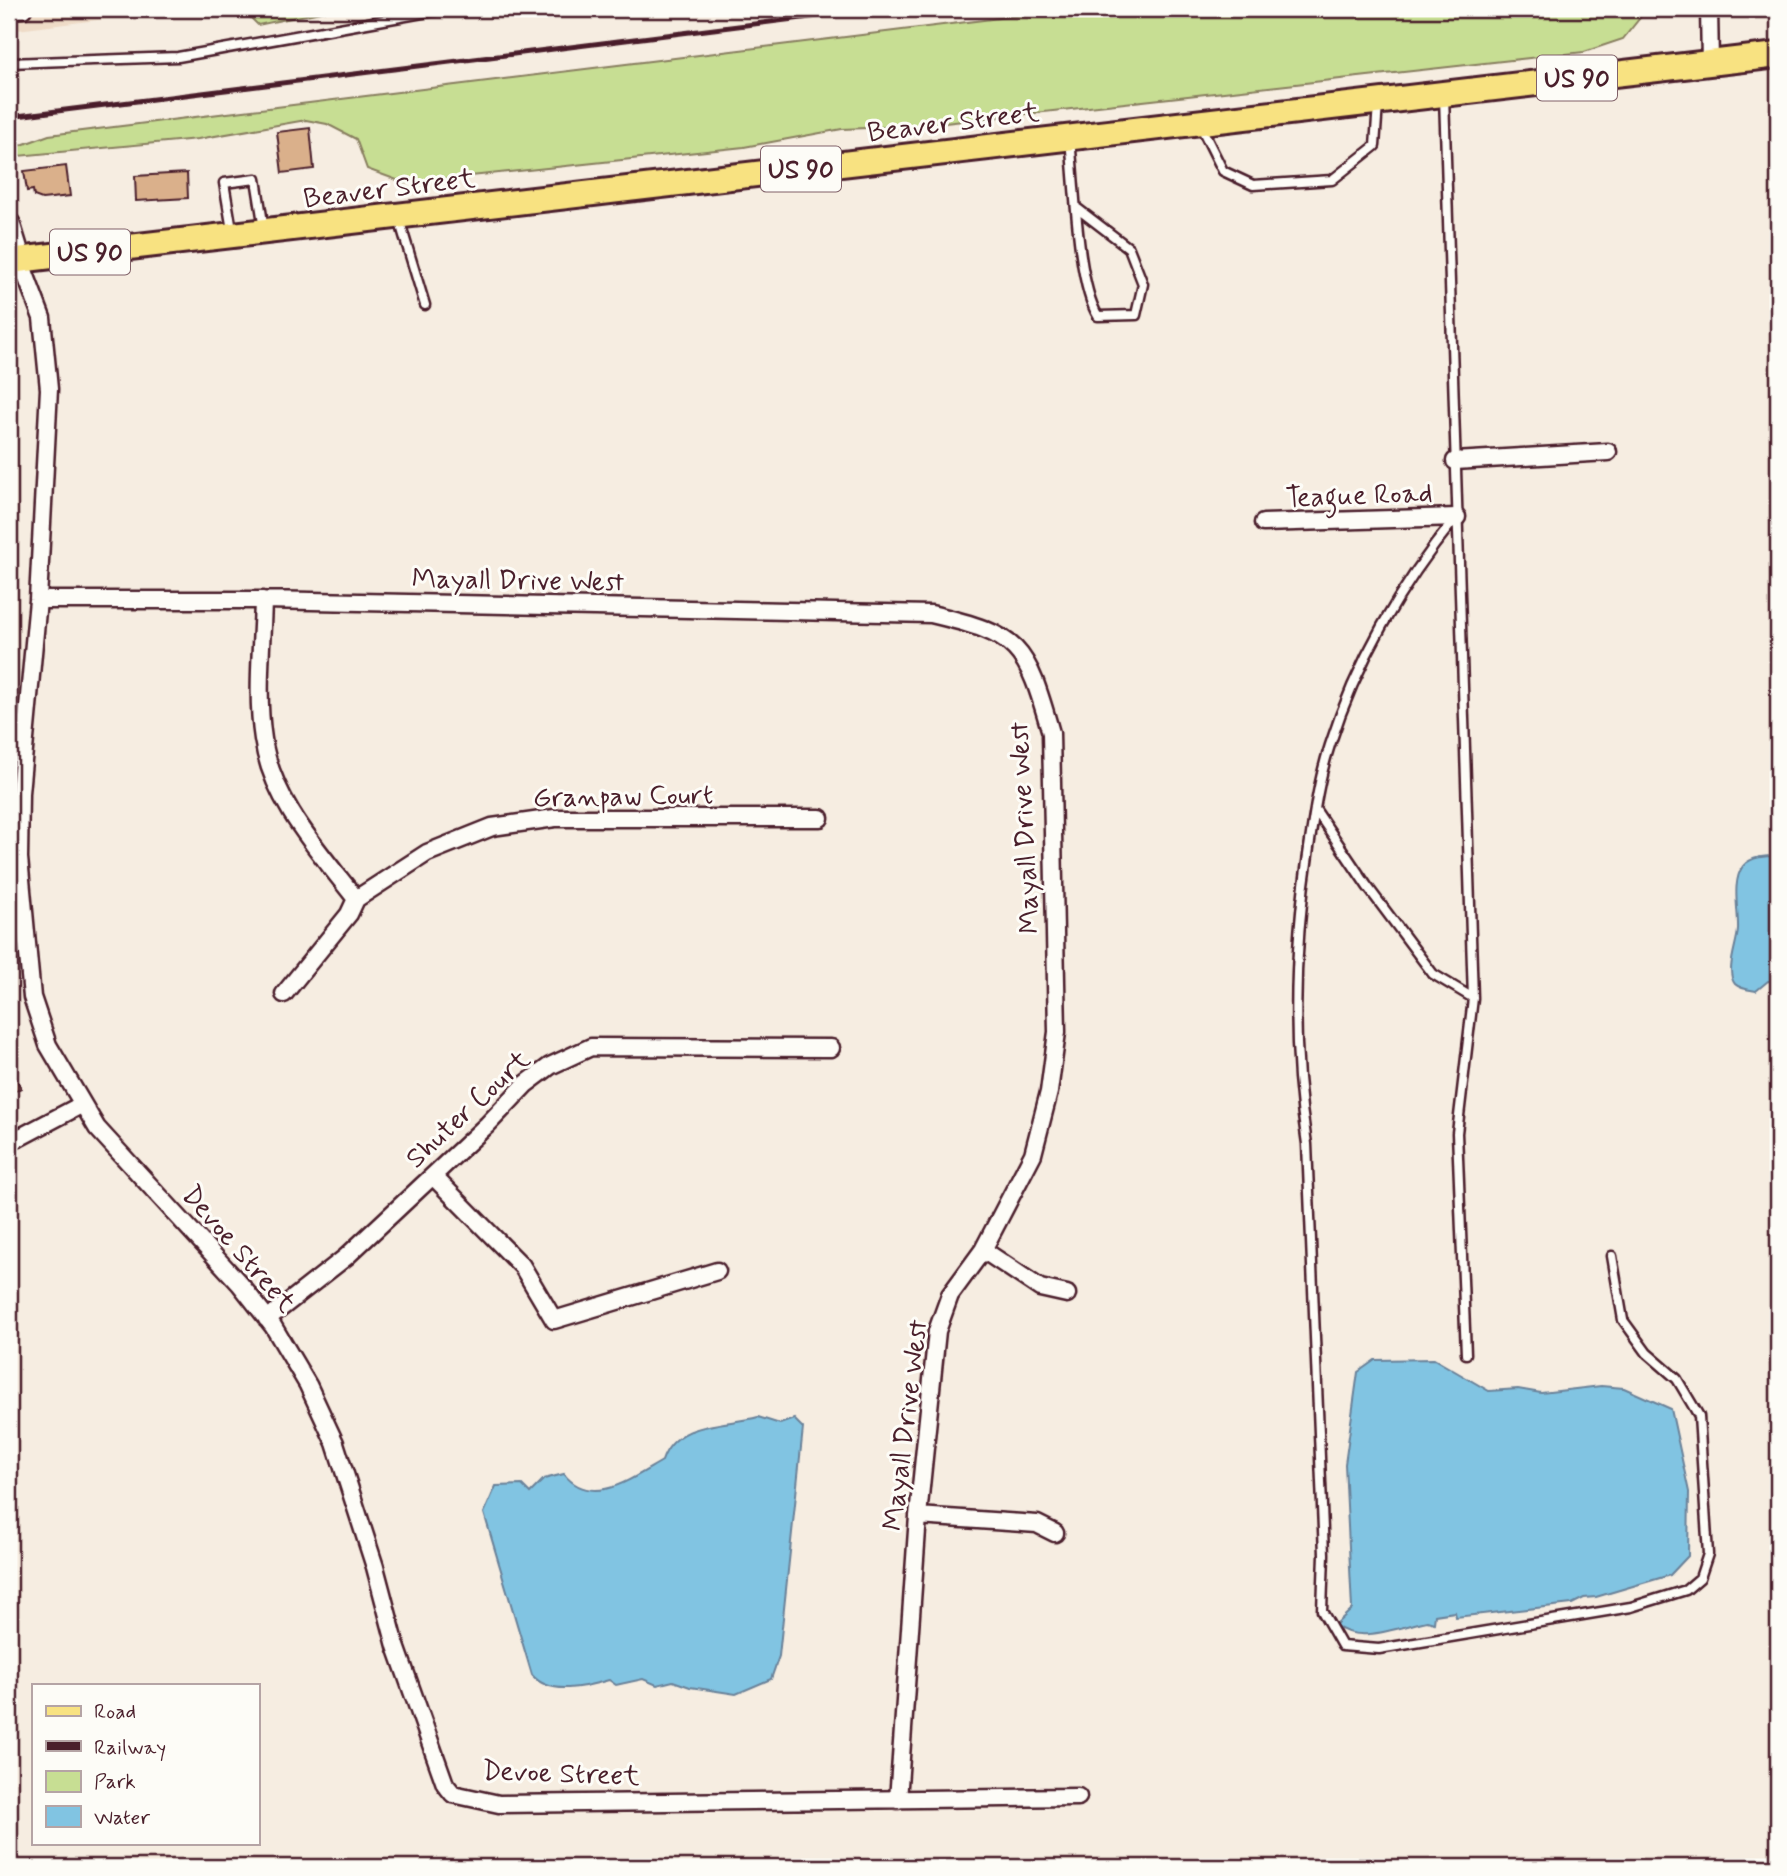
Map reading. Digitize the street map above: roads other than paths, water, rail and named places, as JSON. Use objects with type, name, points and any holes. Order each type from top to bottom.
[{"type":"main road","name":"Beaver Street","points":[[13,257],[264,232],[1778,55]]},
{"type":"main road","name":"Devoe Street","points":[[9,224],[13,257]]},
{"type":"street","points":[[9,10],[23,9]]},
{"type":"street","points":[[1709,9],[1710,63]]},
{"type":"street","name":"Devoe Street","points":[[13,257],[42,318],[50,389],[38,600],[14,858],[32,997],[48,1045],[96,1128],[240,1284],[267,1319],[308,1385],[335,1443],[375,1567],[396,1646],[445,1784],[453,1794],[499,1804],[1078,1797]]},
{"type":"street","name":"Teague Road","points":[[1454,461],[1608,452]]},
{"type":"street","name":"Teague Road","points":[[1263,523],[1457,517]]},
{"type":"street","name":"Mayall Drive West","points":[[38,600],[262,600],[931,614],[979,625],[1011,642],[1025,658],[1040,693],[1051,733],[1057,1032],[1049,1092],[1033,1153],[983,1250],[950,1295],[937,1331],[918,1516],[898,1800]]},
{"type":"street","points":[[262,600],[261,724],[270,769],[302,828],[356,899]]},
{"type":"street","name":"Granpaw Court","points":[[284,994],[349,914],[356,899],[427,853],[492,827],[555,818],[820,818]]},
{"type":"street","name":"Shuter Court","points":[[267,1319],[346,1257],[526,1084],[550,1066],[590,1047],[831,1048]]},
{"type":"street","points":[[9,1143],[81,1105]]},
{"type":"street","points":[[433,1176],[522,1266],[554,1320],[717,1271]]},
{"type":"street","points":[[983,1250],[1040,1288],[1067,1294]]},
{"type":"street","points":[[918,1516],[1037,1524],[1055,1533]]},
{"type":"lane","points":[[9,63],[178,57],[445,9]]},
{"type":"lane","points":[[1444,93],[1473,998],[1457,1133],[1466,1354]]},
{"type":"lane","points":[[1199,122],[1223,171],[1253,185],[1332,180],[1376,146],[1378,101]]},
{"type":"lane","points":[[1070,137],[1088,300],[1098,316],[1136,315],[1143,284],[1129,248],[1078,209]]},
{"type":"lane","points":[[233,235],[224,183],[256,179],[264,232]]},
{"type":"lane","points":[[398,216],[425,305]]},
{"type":"lane","points":[[1457,517],[1419,564],[1356,676],[1329,746],[1315,809],[1298,929],[1296,997],[1308,1171],[1324,1554],[1322,1611],[1342,1646],[1379,1648],[1631,1608],[1686,1590],[1700,1578],[1708,1554],[1699,1416],[1677,1379],[1647,1353],[1623,1320],[1612,1256]]},
{"type":"lane","points":[[1315,809],[1433,974],[1473,998]]},
{"type":"water","points":[[1778,856],[1778,982],[1768,981],[1756,991],[1745,989],[1735,984],[1731,972],[1738,930],[1737,880],[1743,866],[1750,860]]},
{"type":"water","points":[[1434,1359],[1489,1391],[1518,1389],[1541,1393],[1601,1386],[1624,1388],[1671,1409],[1689,1492],[1688,1556],[1670,1575],[1596,1597],[1584,1598],[1572,1604],[1456,1617],[1455,1612],[1435,1615],[1434,1623],[1427,1621],[1379,1633],[1355,1634],[1335,1625],[1352,1609],[1345,1464],[1358,1372],[1375,1360]]},
{"type":"water","points":[[758,1417],[780,1424],[794,1419],[803,1428],[779,1656],[771,1679],[736,1694],[690,1687],[673,1681],[657,1685],[643,1679],[616,1685],[609,1680],[568,1688],[539,1682],[532,1675],[484,1513],[496,1486],[522,1485],[530,1493],[544,1479],[564,1474],[575,1484],[587,1489],[612,1487],[662,1461],[678,1438],[690,1431]]},
{"type":"railway","points":[[9,117],[875,9]]}]
